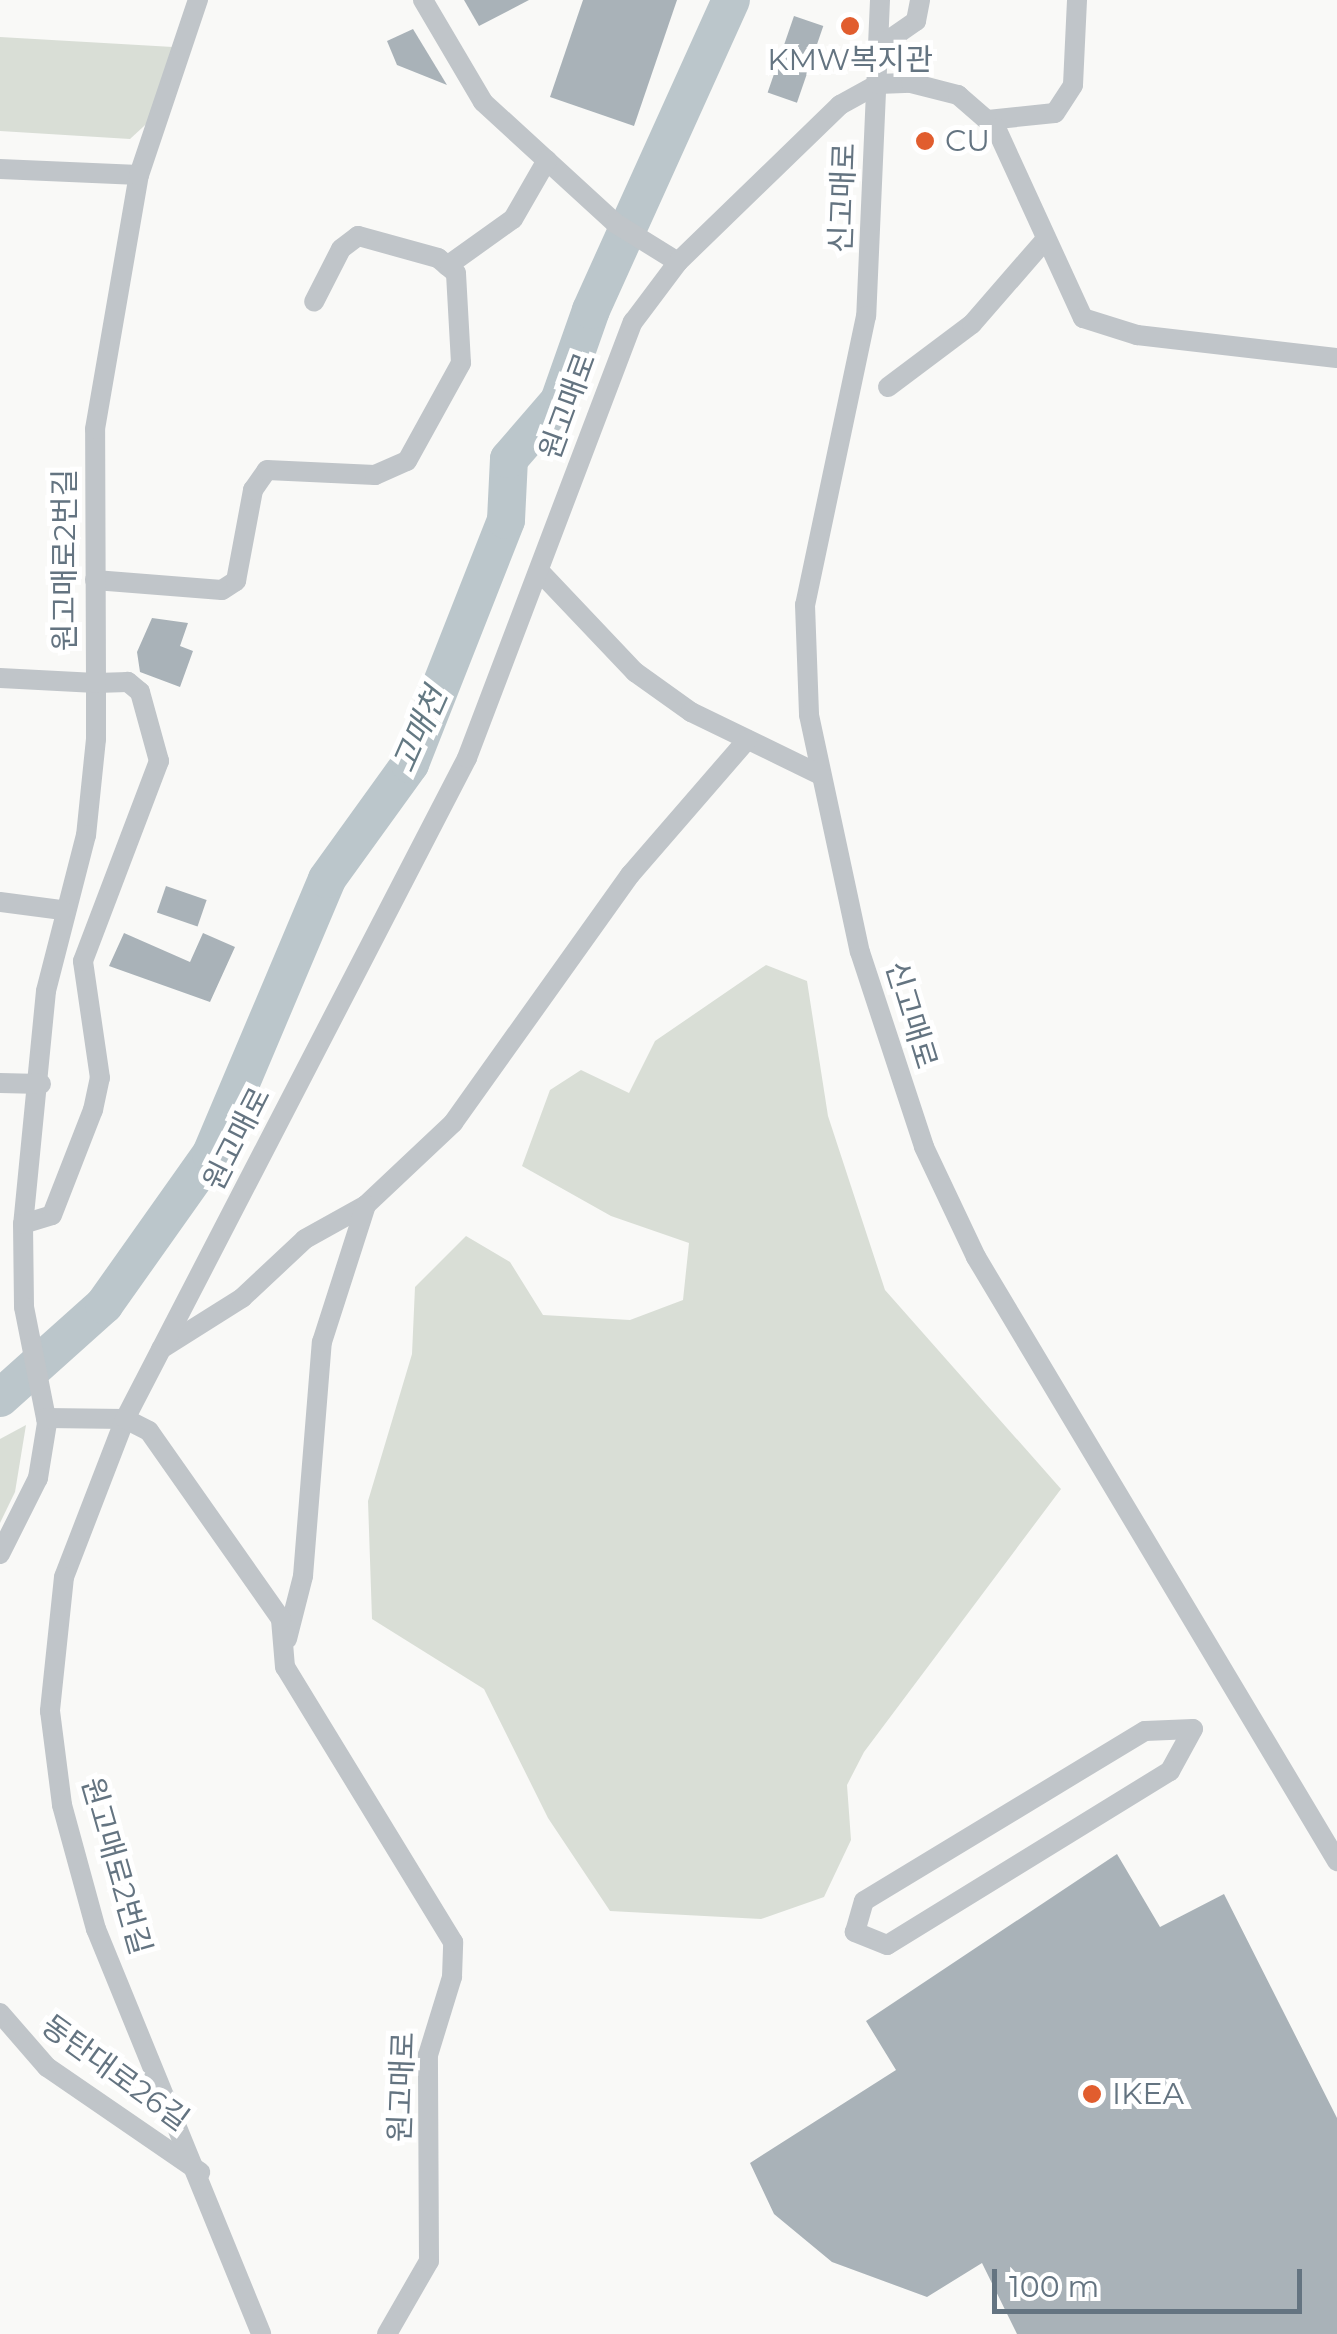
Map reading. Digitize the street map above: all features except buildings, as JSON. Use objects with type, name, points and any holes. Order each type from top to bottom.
[{"type":"street","name":"원고매로2번길","points":[[22,1224],[52,1215],[94,1110],[100,1078],[83,961],[158,761],[140,692],[128,682],[96,683],[99,379],[139,175],[198,0]]},
{"type":"street","points":[[423,0],[482,102],[615,223],[678,262]]},
{"type":"street","points":[[880,0],[878,84],[958,95],[988,120],[1072,306],[1108,328],[1337,358]]},
{"type":"street","points":[[880,46],[916,21],[920,0]]},
{"type":"street","points":[[988,120],[1055,113],[1073,85],[1076,0]]},
{"type":"street","name":"원고매로","points":[[386,2334],[429,2261],[428,2056],[452,1977],[453,1942],[367,1790],[302,1700],[285,1667],[286,1639],[148,1431],[126,1419],[155,1353],[467,758],[541,573],[615,361],[678,262],[840,106],[878,84]]},
{"type":"street","name":"신고매로","points":[[878,84],[866,316],[805,605],[821,775],[860,952],[949,1204],[1337,1861]]},
{"type":"street","points":[[447,266],[513,220],[547,160]]},
{"type":"street","points":[[0,170],[139,175]]},
{"type":"street","points":[[314,302],[341,249],[358,236],[447,266]]},
{"type":"street","points":[[888,387],[972,324],[1044,240]]},
{"type":"street","points":[[95,580],[222,590],[236,581],[253,490],[267,470],[375,475],[407,462],[461,363],[462,319],[447,266]]},
{"type":"street","points":[[541,573],[635,672],[747,740],[821,775]]},
{"type":"street","points":[[0,678],[96,683],[91,800],[62,910],[22,1224],[28,1326],[45,1412],[38,1478],[0,1554]]},
{"type":"street","points":[[155,1353],[242,1298],[305,1239],[366,1205],[453,1123],[630,876],[747,740]]},
{"type":"street","points":[[0,902],[62,910]]},
{"type":"street","points":[[0,1082],[41,1084]]},
{"type":"street","points":[[286,1639],[303,1576],[322,1342],[366,1205]]},
{"type":"street","points":[[45,1412],[126,1419]]},
{"type":"street","name":"원고매로2번길","points":[[126,1419],[64,1577],[50,1711],[62,1805],[96,1928],[203,2174],[260,2334]]},
{"type":"street","points":[[1193,1730],[1170,1770],[887,1945],[855,1932],[864,1901],[1128,1741],[1193,1730]]},
{"type":"street","name":"동탄대로26길","points":[[0,2013],[36,2057],[203,2174]]},
{"type":"shaded area","points":[[0,37],[173,47],[156,115],[130,139],[0,131]]},
{"type":"shaded area","points":[[766,965],[807,981],[828,1116],[885,1290],[1061,1489],[864,1752],[847,1785],[851,1840],[824,1897],[761,1919],[610,1911],[548,1818],[484,1689],[372,1619],[368,1501],[412,1354],[415,1287],[466,1236],[510,1262],[543,1315],[630,1320],[683,1300],[689,1243],[611,1216],[522,1166],[550,1090],[581,1070],[629,1093],[655,1041]]},
{"type":"shaded area","points":[[26,1425],[15,1492],[0,1523],[0,1439]]},
{"type":"waterway","name":"고매천","points":[[0,1398],[104,1305],[211,1154],[327,879],[410,764],[506,520],[509,459],[559,401],[591,310],[731,0]]},
{"type":"place","name":"KMW복지관","points":[[850,26]]},
{"type":"place","name":"CU","points":[[925,141]]},
{"type":"place","name":"IKEA","points":[[1092,2094]]}]
